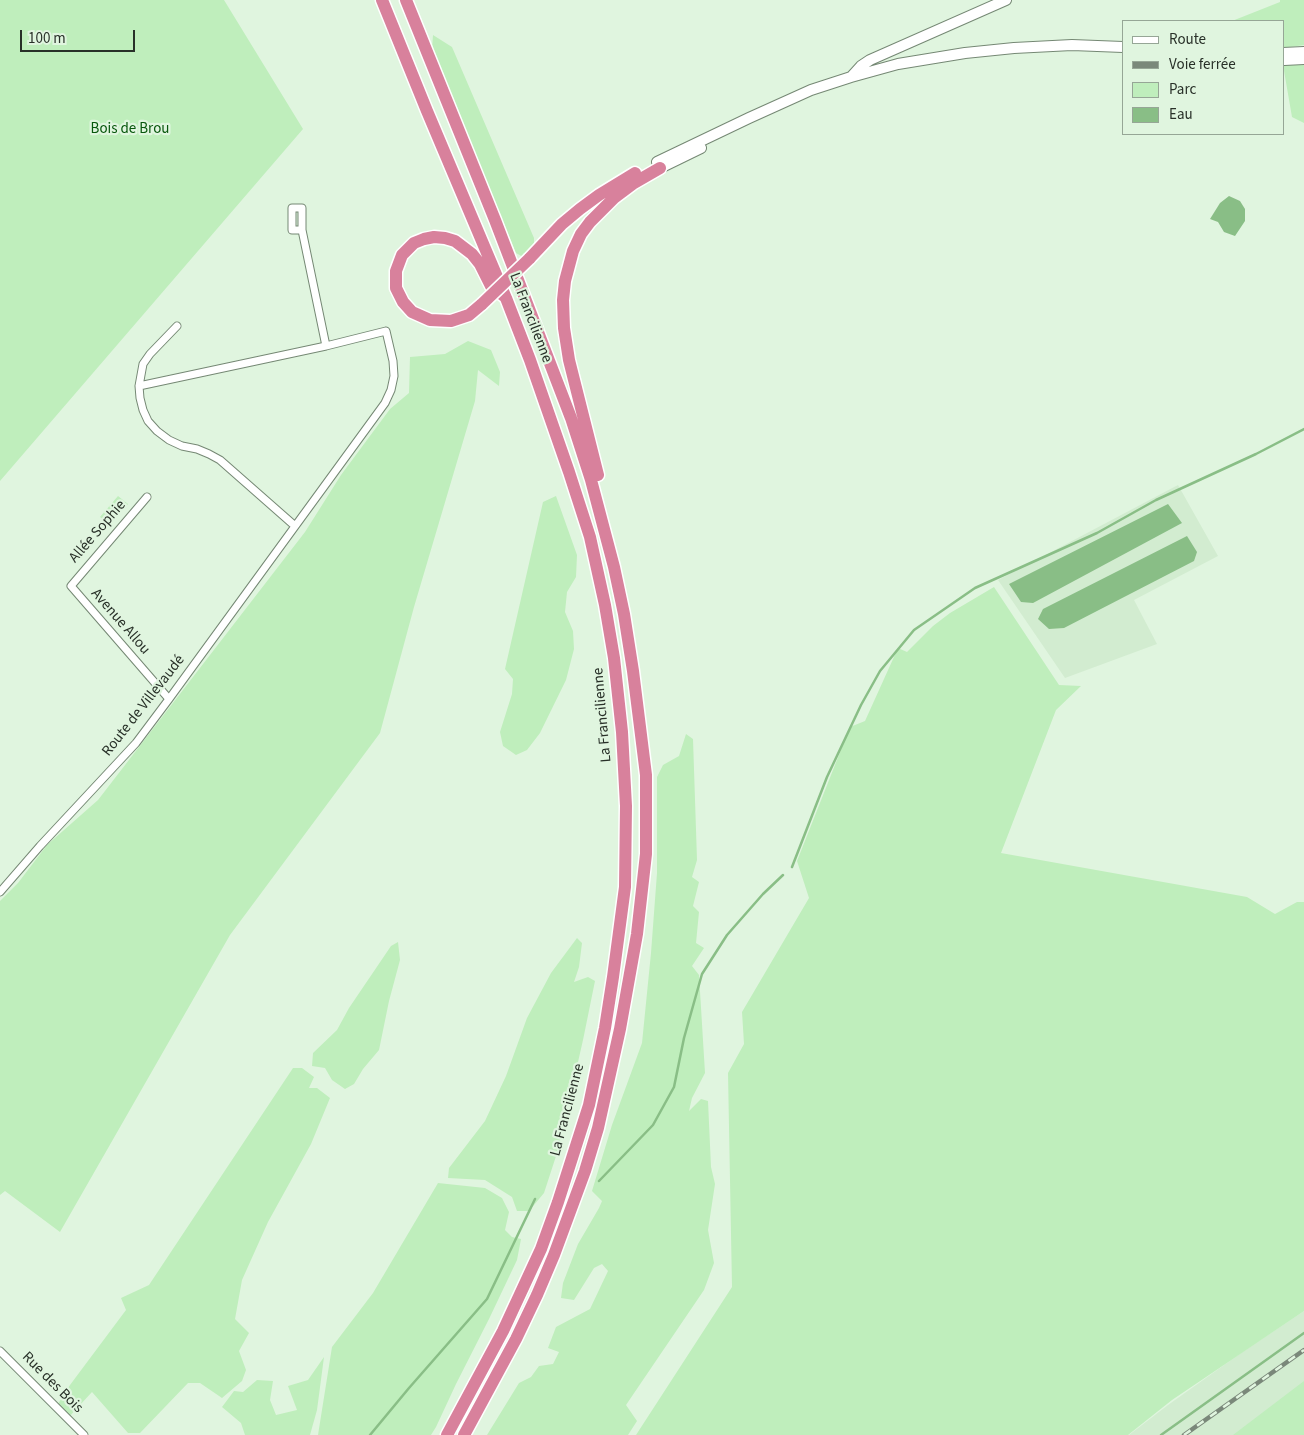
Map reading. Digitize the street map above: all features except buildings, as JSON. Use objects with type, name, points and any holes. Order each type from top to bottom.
[{"type":"highway","name":"La Francilienne","points":[[382,0],[506,298],[530,360],[590,537],[614,658],[622,732],[626,806],[625,887],[605,1028],[589,1105],[541,1249],[503,1331],[446,1435]]},
{"type":"highway","name":"La Francilienne","points":[[406,0],[498,229],[583,453],[599,508],[624,614],[646,775],[646,854],[637,934],[620,1029],[598,1128],[554,1255],[537,1295],[513,1346],[464,1435]]},
{"type":"highway","points":[[506,298],[491,286],[480,264],[464,246],[445,238],[434,237],[414,243],[402,256],[396,271],[396,288],[403,302],[412,312],[430,320],[451,322],[469,315],[482,304],[529,259],[562,224],[580,209],[607,190],[659,165]]},
{"type":"highway","points":[[599,508],[602,494],[569,360],[564,328],[562,300],[565,281],[572,251],[590,222],[614,198],[659,165]]},
{"type":"main road","points":[[851,77],[870,60],[1006,0]]},
{"type":"main road","points":[[659,165],[749,118],[802,94],[851,77],[898,64],[965,53],[1023,48],[1072,45],[1122,47]]},
{"type":"main road","points":[[1284,53],[1304,52]]},
{"type":"main road","points":[[659,165],[812,97],[932,59]]},
{"type":"main road","points":[[1284,60],[1304,59]]},
{"type":"street","points":[[139,386],[326,346],[302,230]]},
{"type":"street","points":[[177,326],[143,364],[139,386],[140,398],[142,410],[148,421],[157,431],[176,443],[197,449],[220,460],[295,526]]},
{"type":"street","name":"Route de Villevaudé","points":[[0,892],[136,743],[385,403],[391,390],[394,376],[386,331],[326,346]]},
{"type":"street","name":"Allée Sophie","points":[[71,586],[146,497]]},
{"type":"street","name":"Avenue Allou","points":[[71,586],[169,699]]},
{"type":"street","name":"Rue des Bois","points":[[0,1351],[84,1435]]},
{"type":"shaded area","points":[[1178,485],[1218,556],[1134,600],[1157,644],[1065,678],[998,580]]},
{"type":"shaded area","points":[[1304,1311],[1304,1392],[1245,1435],[1129,1435],[1241,1353]]},
{"type":"green space","name":"Bois de Brou","points":[[0,0],[224,0],[303,129],[0,481]]},
{"type":"green space","points":[[1280,0],[1304,0],[1304,45],[1284,48],[1284,20],[1235,20],[1280,2]]},
{"type":"green space","points":[[433,35],[452,47],[534,238],[534,246],[523,257],[516,253],[432,49]]},
{"type":"green space","points":[[1304,64],[1304,123],[1292,117],[1284,65]]},
{"type":"green space","points":[[468,341],[491,350],[500,372],[499,386],[478,370],[475,401],[414,607],[380,733],[230,935],[60,1232],[5,1191],[0,1195],[0,901],[18,883],[47,845],[98,800],[305,532],[341,475],[390,409],[409,393],[410,357],[445,354]]},
{"type":"green space","points":[[118,496],[128,504],[110,525],[100,517]]},
{"type":"green space","points":[[556,496],[577,555],[576,577],[567,592],[565,612],[573,631],[574,649],[566,680],[540,733],[527,750],[516,755],[503,746],[500,732],[512,694],[513,679],[505,669],[543,502]]},
{"type":"green space","points":[[994,587],[1059,685],[1081,686],[1056,710],[1001,853],[1247,897],[1275,914],[1297,902],[1304,902],[1304,1311],[1172,1400],[1128,1435],[636,1435],[732,1287],[728,1073],[744,1044],[742,1012],[809,898],[797,861],[850,727],[865,721],[898,648],[907,652],[933,626],[950,613]]},
{"type":"green space","points":[[686,734],[693,739],[697,860],[692,877],[699,882],[693,906],[699,912],[696,943],[704,948],[692,966],[699,975],[705,1073],[692,1098],[689,1111],[701,1099],[708,1101],[711,1167],[715,1184],[708,1230],[714,1263],[704,1290],[626,1405],[637,1421],[628,1435],[487,1435],[519,1383],[531,1377],[539,1366],[553,1364],[559,1352],[548,1348],[556,1327],[590,1309],[608,1271],[602,1264],[594,1268],[574,1300],[561,1298],[563,1283],[578,1244],[602,1201],[592,1191],[612,1125],[642,1043],[657,873],[657,777],[663,765],[679,756]]},
{"type":"green space","points":[[577,938],[582,943],[579,967],[574,982],[588,977],[595,981],[583,1040],[558,1150],[544,1193],[529,1211],[517,1211],[512,1197],[485,1180],[448,1178],[449,1168],[485,1121],[506,1076],[527,1018],[551,973]]},
{"type":"green space","points":[[398,942],[400,960],[379,1050],[363,1069],[354,1084],[345,1089],[332,1080],[325,1068],[312,1066],[313,1053],[337,1030],[349,1008],[391,946]]},
{"type":"green space","points":[[293,1068],[302,1068],[314,1077],[309,1088],[317,1088],[330,1098],[311,1144],[268,1222],[242,1280],[235,1319],[249,1333],[239,1351],[246,1370],[242,1381],[222,1398],[200,1383],[188,1383],[140,1433],[128,1433],[92,1392],[68,1418],[56,1407],[70,1385],[126,1310],[121,1298],[149,1285]]},
{"type":"green space","points":[[438,1183],[485,1188],[502,1198],[509,1212],[505,1230],[512,1237],[521,1239],[517,1260],[489,1319],[431,1435],[318,1435],[332,1347],[373,1293]]},
{"type":"green space","points":[[324,1357],[317,1410],[310,1435],[245,1435],[241,1423],[222,1407],[234,1391],[243,1392],[257,1380],[273,1381],[270,1400],[276,1415],[297,1410],[288,1386],[308,1380]]},
{"type":"green space","points":[[1304,1381],[1304,1435],[1233,1435]]},
{"type":"water","points":[[1229,196],[1240,201],[1245,209],[1245,221],[1235,236],[1224,232],[1218,222],[1210,219],[1220,203]]},
{"type":"water","points":[[1168,504],[1182,523],[1033,603],[1021,602],[1009,584]]},
{"type":"water","points":[[1187,536],[1197,552],[1194,561],[1064,628],[1049,629],[1038,619],[1043,609]]},
{"type":"waterway","points":[[792,867],[827,777],[861,705],[880,671],[914,630],[975,588],[1097,533],[1156,500],[1256,454],[1304,429]]},
{"type":"waterway","points":[[599,1181],[653,1125],[674,1087],[684,1038],[702,974],[727,935],[763,894],[783,875]]},
{"type":"waterway","points":[[370,1435],[487,1299],[535,1199]]},
{"type":"waterway","points":[[1161,1435],[1304,1333]]},
{"type":"railway","points":[[1184,1435],[1304,1350]]}]
